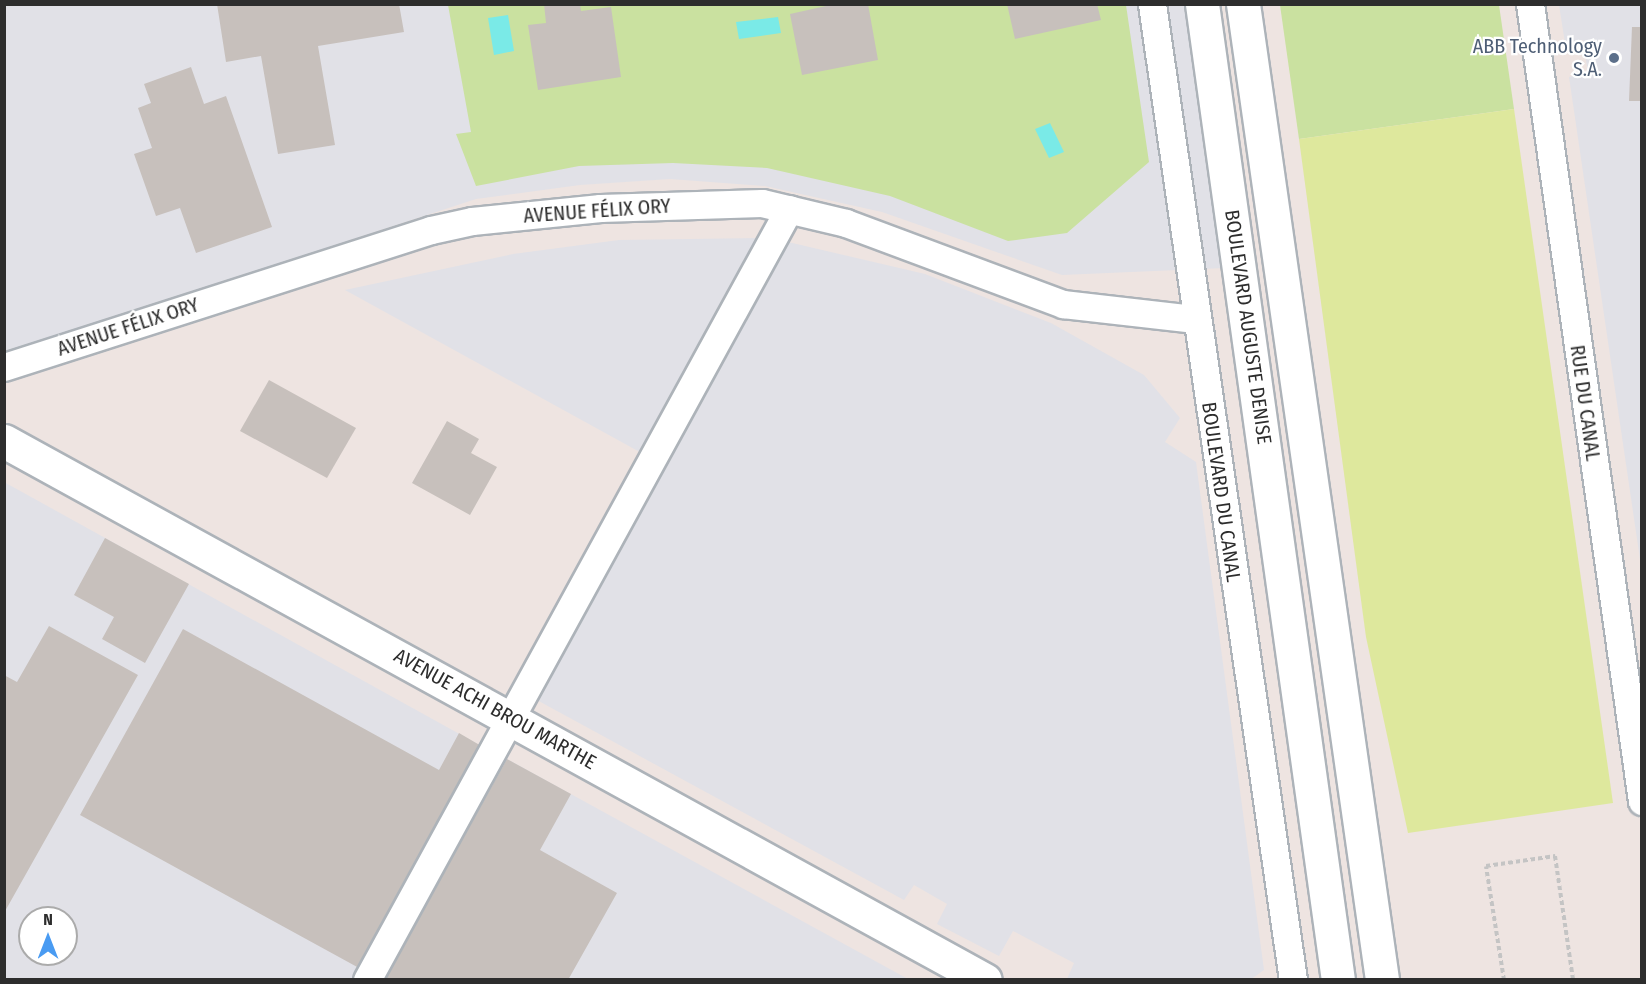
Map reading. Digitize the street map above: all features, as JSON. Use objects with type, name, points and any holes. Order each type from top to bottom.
[{"type":"main road","name":"BOULEVARD AUGUSTE DENISE","points":[[1202,4],[1294,650],[1338,980]]},
{"type":"main road","points":[[1243,4],[1382,980]]},
{"type":"main road","name":"AVENUE ACHI BROU MARTHE","points":[[4,441],[985,980]]},
{"type":"street","name":"BOULEVARD DU CANAL","points":[[1152,4],[1195,319],[1293,980]]},
{"type":"street","name":"RUE DU CANAL","points":[[1530,4],[1641,801]]},
{"type":"street","name":"AVENUE FÉLIX ORY","points":[[4,367],[431,230],[472,221],[600,208],[762,203],[846,223],[1063,304],[1195,319]]},
{"type":"street","points":[[368,980],[789,209]]},
{"type":"path","points":[[1504,980],[1486,866],[1555,856],[1573,980]]},
{"type":"shaded area","points":[[4,5],[1185,5],[1224,268],[1062,275],[882,212],[765,186],[670,179],[580,185],[476,199],[5,353]]},
{"type":"shaded area","points":[[1559,5],[1641,5],[1641,566],[1569,77],[1588,73],[1583,40],[1565,43]]},
{"type":"shaded area","points":[[760,238],[647,456],[345,290],[513,254],[619,240]]},
{"type":"shaded area","points":[[788,242],[925,274],[1051,323],[1144,375],[1180,418],[1165,442],[1196,462],[1264,970],[1250,980],[1067,979],[1074,963],[1013,931],[999,956],[937,924],[947,904],[914,885],[904,900],[535,699]]},
{"type":"shaded area","points":[[4,482],[483,747],[353,979],[5,979]]},
{"type":"shaded area","points":[[507,759],[908,979],[384,980]]},
{"type":"green space","points":[[448,5],[1126,5],[1149,162],[1067,233],[1008,241],[890,196],[767,168],[673,163],[579,166],[476,186],[456,134],[471,132]]},
{"type":"green space","points":[[1280,5],[1499,5],[1514,109],[1299,139]]},
{"type":"green space","points":[[1514,109],[1613,803],[1408,833],[1366,637],[1299,139]]},
{"type":"water","points":[[508,15],[514,51],[494,55],[488,18]]},
{"type":"water","points":[[778,17],[781,33],[739,39],[736,22]]},
{"type":"water","points":[[1050,123],[1064,152],[1049,158],[1035,129]]},
{"type":"building","points":[[217,4],[399,4],[404,32],[318,46],[335,145],[278,154],[261,56],[226,62]]},
{"type":"building","points":[[544,4],[580,4],[581,11],[611,7],[621,77],[538,90],[528,25],[546,23]]},
{"type":"building","points":[[835,4],[868,4],[878,60],[802,75],[790,14]]},
{"type":"building","points":[[1007,4],[1097,4],[1101,20],[1015,39]]},
{"type":"building","points":[[1632,27],[1642,27],[1642,101],[1629,101]]},
{"type":"building","points":[[191,67],[204,104],[226,96],[272,227],[196,253],[180,208],[156,216],[134,154],[152,148],[138,108],[151,103],[144,84]]},
{"type":"building","points":[[269,380],[356,428],[327,478],[240,431]]},
{"type":"building","points":[[447,421],[479,439],[471,453],[497,467],[470,515],[412,483]]},
{"type":"building","points":[[105,538],[189,584],[145,663],[102,639],[114,617],[74,595]]},
{"type":"building","points":[[49,626],[138,675],[4,913],[4,675],[17,682]]},
{"type":"building","points":[[183,629],[439,770],[459,733],[483,747],[359,968],[80,815]]},
{"type":"building","points":[[507,759],[571,794],[540,850],[617,893],[568,980],[384,980]]},
{"type":"place","name":"ABB Technology S.A.","points":[[1614,58]]}]
